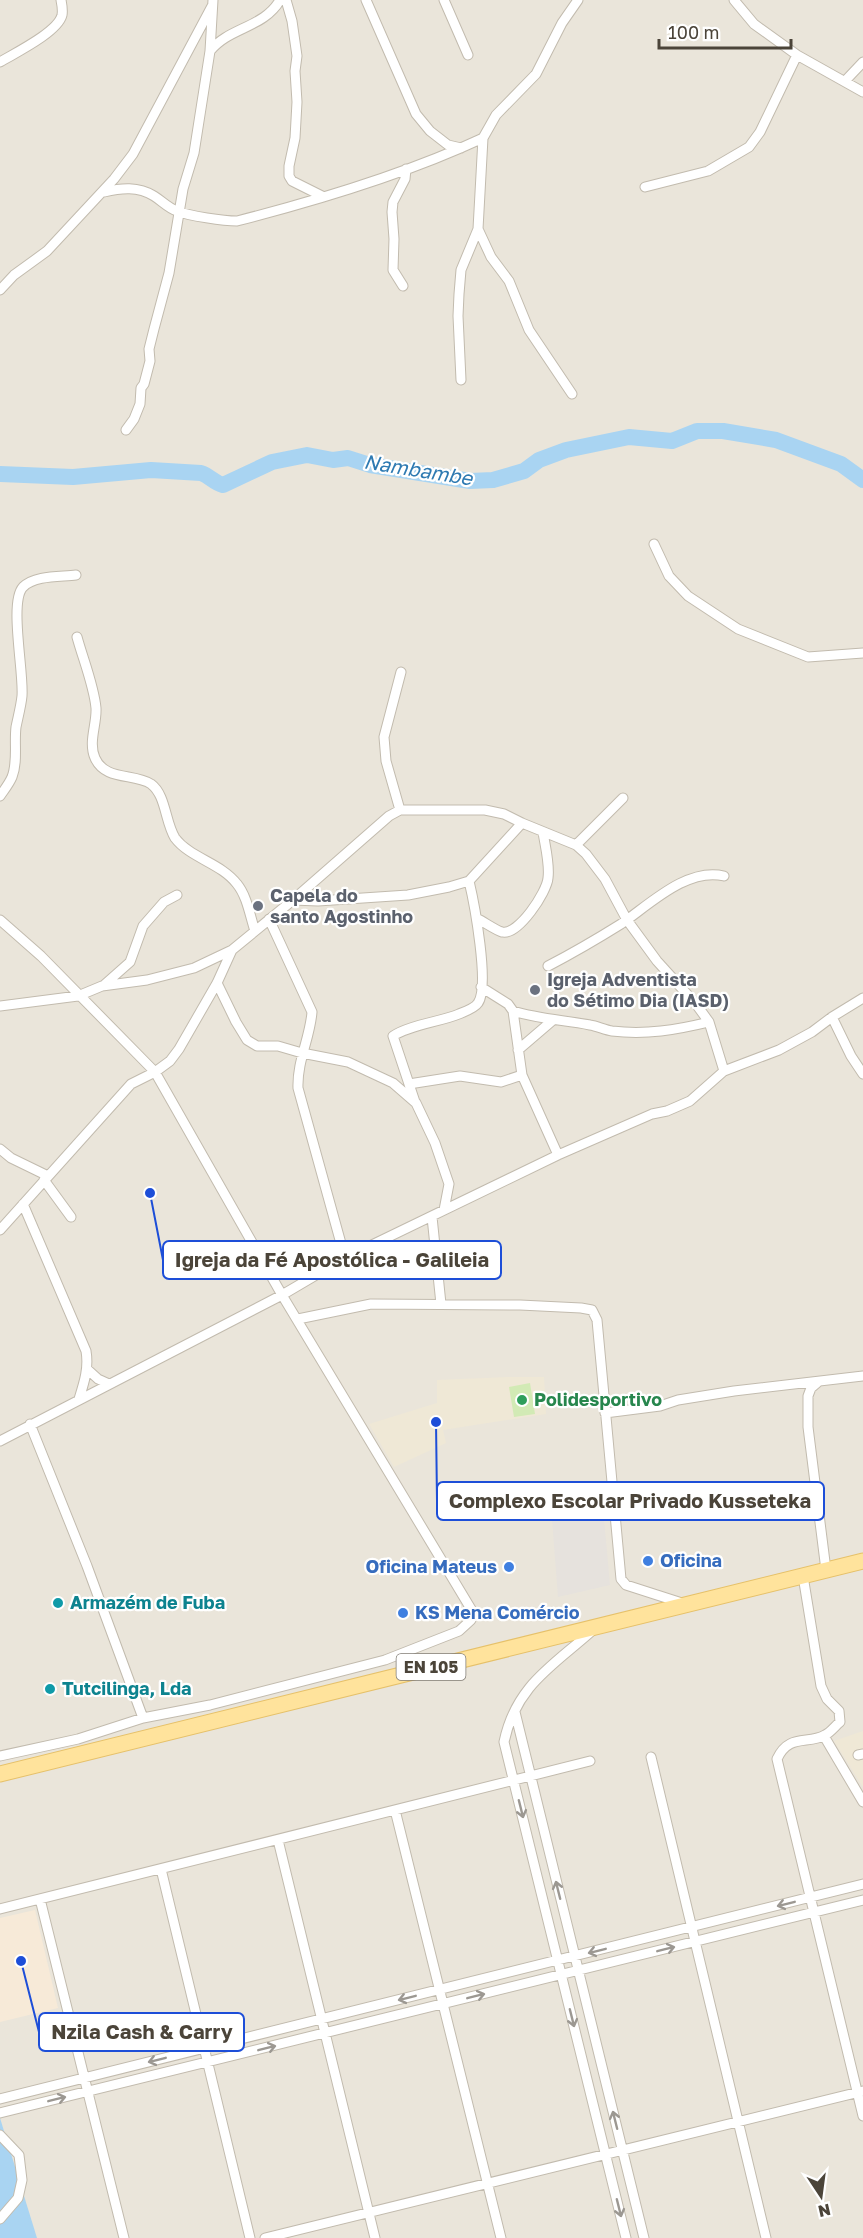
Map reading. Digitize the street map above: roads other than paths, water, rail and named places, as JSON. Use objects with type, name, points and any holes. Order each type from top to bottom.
[{"type":"main road","name":"EN 105","points":[[0,1774],[863,1561]]},
{"type":"street","points":[[0,62],[32,44],[51,29],[63,13],[61,0]]},
{"type":"street","points":[[210,51],[217,42],[255,24],[270,14],[280,0]]},
{"type":"street","points":[[286,0],[292,21],[297,56],[295,138],[289,176],[292,181],[322,196]]},
{"type":"street","points":[[366,0],[416,114],[430,131],[448,144],[461,148]]},
{"type":"street","points":[[444,0],[468,55]]},
{"type":"street","points":[[461,380],[458,316],[461,270],[478,229],[483,138],[496,115],[536,74],[562,23],[579,0]]},
{"type":"street","points":[[734,0],[754,24],[797,55],[863,92]]},
{"type":"street","points":[[126,430],[134,419],[140,404],[141,388],[150,361],[149,349],[153,329],[169,273],[183,189],[194,153],[210,51],[213,2]]},
{"type":"street","points":[[0,290],[14,275],[47,251],[104,192],[133,154],[213,2]]},
{"type":"street","points":[[645,187],[708,171],[749,147],[760,132],[797,55]]},
{"type":"street","points":[[845,81],[863,62]]},
{"type":"street","points":[[104,192],[118,188],[133,188],[153,195],[179,213],[226,221],[237,220],[406,169],[483,138]]},
{"type":"street","points":[[403,286],[393,270],[392,212],[393,202],[405,179],[406,169]]},
{"type":"street","points":[[478,229],[491,257],[509,281],[529,330],[572,394]]},
{"type":"street","points":[[654,544],[669,576],[688,596],[738,629],[808,657],[863,653]]},
{"type":"street","points":[[1,792],[11,780],[14,772],[16,727],[22,697],[16,617],[19,597],[23,588],[34,580],[76,575]]},
{"type":"street","points":[[77,637],[96,708],[92,732],[95,758],[105,770],[121,777],[141,779],[152,785],[158,793],[176,838],[221,869],[238,884],[255,931]]},
{"type":"street","points":[[400,810],[386,761],[384,737],[401,672]]},
{"type":"street","points":[[576,845],[623,798]]},
{"type":"street","points":[[0,1006],[78,996],[102,986],[147,980],[194,968],[232,950],[389,816],[400,810],[485,810],[504,814],[522,824],[576,845],[586,854],[605,879],[627,920],[657,961],[709,1022],[724,1071]]},
{"type":"street","points":[[293,900],[318,901],[408,895],[449,887],[469,880],[522,824]]},
{"type":"street","points":[[478,919],[501,932],[510,931],[530,913],[548,881],[549,871],[543,832]]},
{"type":"street","points":[[548,966],[627,920],[652,900],[678,885],[709,873],[724,876]]},
{"type":"street","points":[[444,1210],[449,1184],[435,1143],[416,1103],[393,1036],[459,1014],[476,1006],[480,1001],[482,987],[478,919],[469,880]]},
{"type":"street","points":[[102,986],[134,957],[139,936],[148,920],[164,902],[177,895]]},
{"type":"street","points":[[269,919],[312,1012],[297,1072],[298,1088],[345,1258]]},
{"type":"street","points":[[0,920],[41,956],[155,1072],[282,1295],[471,1610],[471,1620],[459,1631],[385,1660],[210,1705],[143,1718],[78,1739],[0,1756]]},
{"type":"street","points":[[0,1230],[131,1084],[155,1072],[170,1061],[217,983],[232,950]]},
{"type":"street","points":[[217,983],[247,1040],[257,1046],[278,1046],[348,1062],[393,1083],[416,1103]]},
{"type":"street","points":[[482,987],[508,1004],[513,1011],[522,1075],[558,1155]]},
{"type":"street","points":[[0,1441],[282,1295],[345,1258],[558,1155],[652,1114],[667,1111],[690,1101],[724,1071],[779,1050],[812,1032],[863,998]]},
{"type":"street","points":[[513,1011],[535,1018],[638,1032],[670,1031],[709,1022]]},
{"type":"street","points":[[832,1017],[851,1056],[863,1074]]},
{"type":"street","points":[[518,1050],[553,1020]]},
{"type":"street","points":[[409,1084],[460,1076],[501,1082],[522,1075]]},
{"type":"street","points":[[0,1149],[46,1178],[71,1217]]},
{"type":"street","points":[[23,1204],[86,1351],[87,1369],[79,1399]]},
{"type":"street","points":[[432,1217],[441,1304]]},
{"type":"street","points":[[298,1319],[371,1304],[520,1305],[592,1310],[597,1320],[621,1579],[626,1585],[685,1604]]},
{"type":"street","points":[[87,1369],[98,1379],[109,1384]]},
{"type":"street","points":[[605,1413],[660,1406],[678,1400],[734,1391],[863,1376]]},
{"type":"street","points":[[820,1381],[811,1388],[808,1396],[808,1427],[826,1570]]},
{"type":"street","points":[[30,1424],[87,1566],[143,1718]]},
{"type":"street","points":[[802,1576],[821,1686],[827,1699],[840,1711],[840,1722],[824,1736],[799,1740],[781,1750],[777,1760],[860,2091],[863,2116]]},
{"type":"street","points":[[599,1625],[541,1673],[526,1689],[507,1730],[504,1742],[626,2238]]},
{"type":"street","points":[[385,1660],[390,1677]]},
{"type":"street","points":[[515,1712],[644,2238]]},
{"type":"street","points":[[824,1736],[863,1802]]},
{"type":"street","points":[[651,1757],[766,2238]]},
{"type":"street","points":[[0,1909],[590,1761]]},
{"type":"street","points":[[395,1810],[501,2238]]},
{"type":"street","points":[[278,1840],[375,2238]]},
{"type":"street","points":[[160,1869],[250,2238]]},
{"type":"street","points":[[0,2099],[863,1884]]},
{"type":"street","points":[[40,1899],[124,2238]]},
{"type":"street","points":[[0,2113],[863,1900]]},
{"type":"street","points":[[265,2238],[860,2091]]},
{"type":"street","points":[[0,2135],[19,2155],[22,2180],[18,2198],[0,2219]]},
{"type":"water","points":[[0,2118],[37,2238],[0,2238]]},
{"type":"waterway","name":"Nambambe","points":[[0,474],[73,477],[151,470],[201,473],[223,485],[272,462],[307,455],[333,460],[348,458],[370,465],[470,481],[493,480],[524,471],[539,460],[566,450],[629,437],[672,441],[697,431],[723,431],[776,440],[841,464],[863,480]]},
{"type":"place","name":"Capela do santo Agostinho","points":[[258,906]]},
{"type":"place","name":"Igreja Adventista do Sétimo Dia (IASD)","points":[[535,990]]},
{"type":"place","name":"Igreja da Fé Apostólica - Galileia","points":[[150,1193]]},
{"type":"place","name":"Polidesportivo","points":[[522,1400]]},
{"type":"place","name":"Complexo Escolar Privado Kusseteka","points":[[436,1422]]},
{"type":"place","name":"Oficina","points":[[648,1561]]},
{"type":"place","name":"Oficina Mateus","points":[[509,1567]]},
{"type":"place","name":"Armazém de Fuba","points":[[58,1603]]},
{"type":"place","name":"KS Mena Comércio","points":[[403,1613]]},
{"type":"place","name":"Tutcilinga, Lda","points":[[50,1689]]},
{"type":"place","name":"Nzila Cash & Carry","points":[[21,1961]]}]
